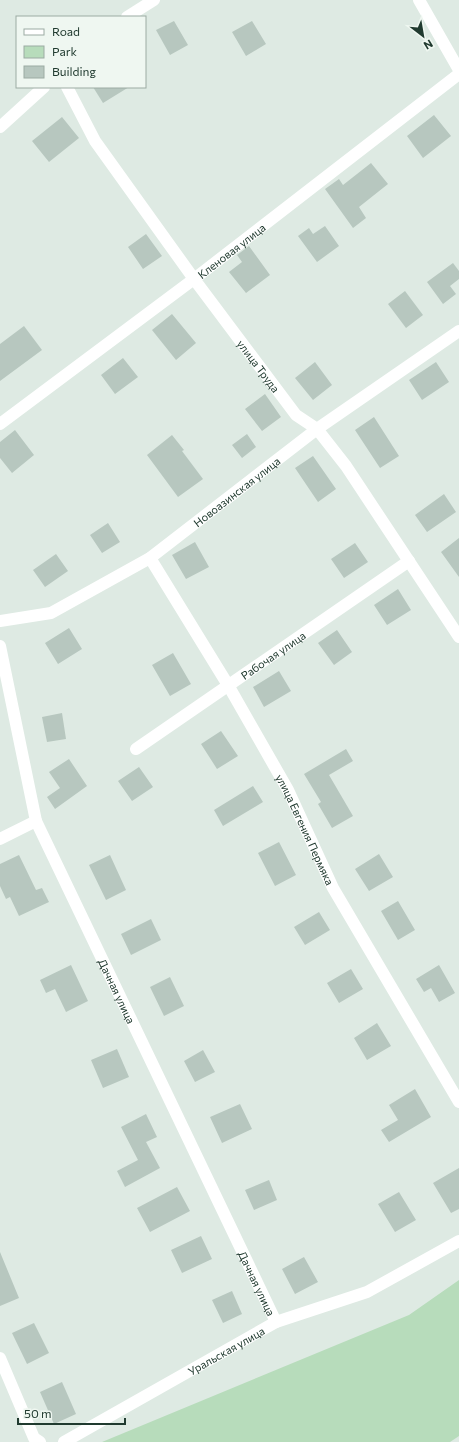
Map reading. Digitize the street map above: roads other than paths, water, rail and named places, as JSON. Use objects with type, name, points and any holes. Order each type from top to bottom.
[{"type":"street","points":[[129,16],[154,0]]},
{"type":"street","points":[[419,0],[459,70]]},
{"type":"street","name":"Кленовая улица","points":[[0,424],[194,279],[459,74]]},
{"type":"street","points":[[0,127],[43,88]]},
{"type":"street","name":"улица Труда","points":[[67,88],[95,141],[194,279],[296,416],[317,429],[346,466],[459,637]]},
{"type":"street","name":"Новоазинская улица","points":[[0,621],[52,613],[150,558],[317,429],[459,332]]},
{"type":"street","name":"улица Евгения Пермяка","points":[[150,558],[228,685],[288,790],[333,888],[459,1102]]},
{"type":"street","name":"Рабочая улица","points":[[136,748],[409,561]]},
{"type":"street","name":"Дачная улица","points":[[0,646],[36,821],[276,1322]]},
{"type":"street","points":[[0,839],[36,821]]},
{"type":"street","name":"Уральская улица","points":[[64,1442],[276,1322],[367,1292],[459,1242]]},
{"type":"street","points":[[0,1358],[34,1438],[40,1442]]}]
